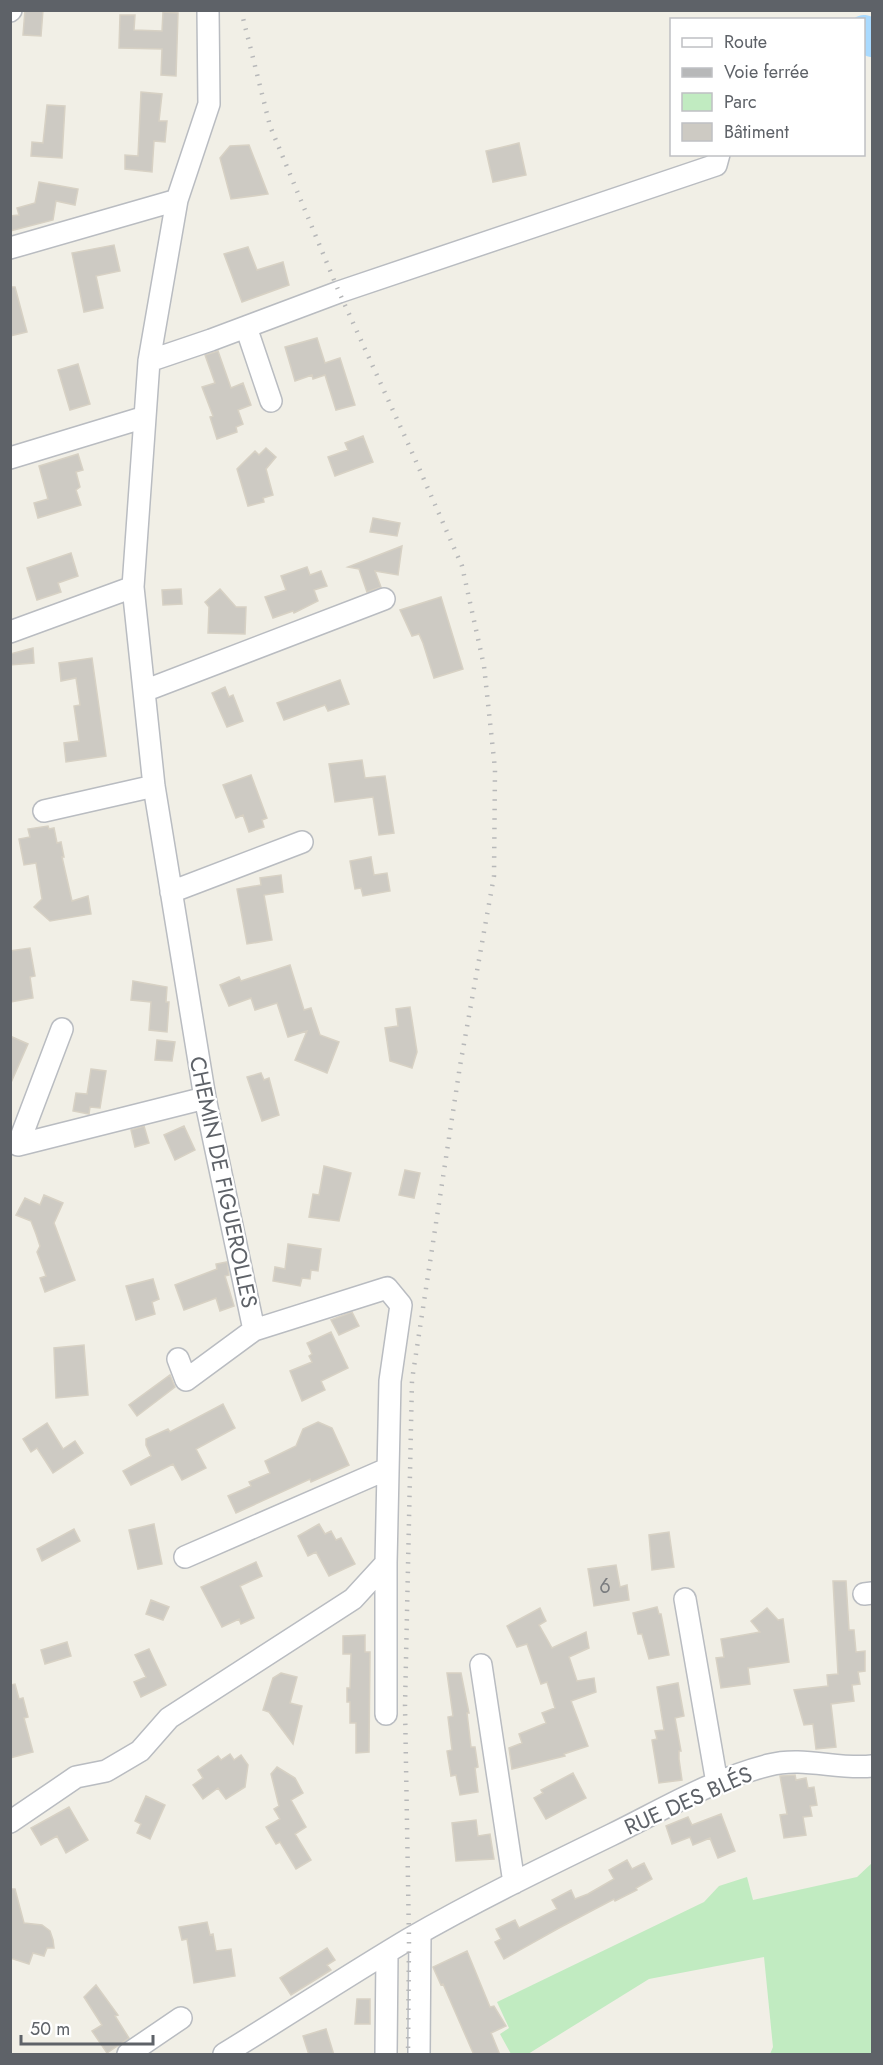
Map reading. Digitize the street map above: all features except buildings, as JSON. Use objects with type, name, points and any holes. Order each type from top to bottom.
[{"type":"street","name":"CHEMIN DE FIGUEROLLES","points":[[207,10],[210,104],[177,200],[149,360],[134,587],[144,691],[154,786],[205,1098],[254,1330],[387,1287],[401,1305],[390,1381],[387,1468],[386,1714]]},
{"type":"street","points":[[149,360],[339,292],[716,165],[718,156]]},
{"type":"street","points":[[10,248],[177,200]]},
{"type":"street","points":[[246,327],[271,400]]},
{"type":"street","points":[[10,458],[145,417]]},
{"type":"street","points":[[10,632],[134,587]]},
{"type":"street","points":[[144,691],[384,599]]},
{"type":"street","points":[[44,811],[154,786]]},
{"type":"street","points":[[171,892],[302,842]]},
{"type":"street","points":[[62,1029],[18,1145],[205,1098]]},
{"type":"street","points":[[178,1359],[186,1380],[254,1330]]},
{"type":"street","points":[[185,1557],[387,1468]]},
{"type":"street","points":[[10,1822],[76,1777],[106,1772],[140,1751],[169,1718],[354,1599],[386,1563]]},
{"type":"street","points":[[685,1599],[717,1783]]},
{"type":"street","points":[[481,1665],[514,1883]]},
{"type":"street","name":"RUE DES BLÉS","points":[[224,2055],[420,1934],[514,1883],[717,1783],[769,1765],[785,1762],[804,1761],[860,1767],[873,1766]]},
{"type":"street","points":[[420,1934],[420,2055]]},
{"type":"street","points":[[386,2055],[387,1953]]},
{"type":"street","points":[[128,2055],[181,2018]]},
{"type":"green space","points":[[872,1863],[872,2054],[770,2054],[773,2047],[764,1957],[649,1979],[528,2054],[511,2054],[500,2034],[509,2028],[497,2002],[704,1902],[719,1886],[747,1877],[753,1900],[857,1877]]},
{"type":"waterway","points":[[865,32],[872,41]]},
{"type":"railway","points":[[241,10],[270,126],[339,292],[462,566],[484,666],[495,769],[494,876],[460,1066],[412,1380],[405,1706],[409,1940],[408,2054]]}]
